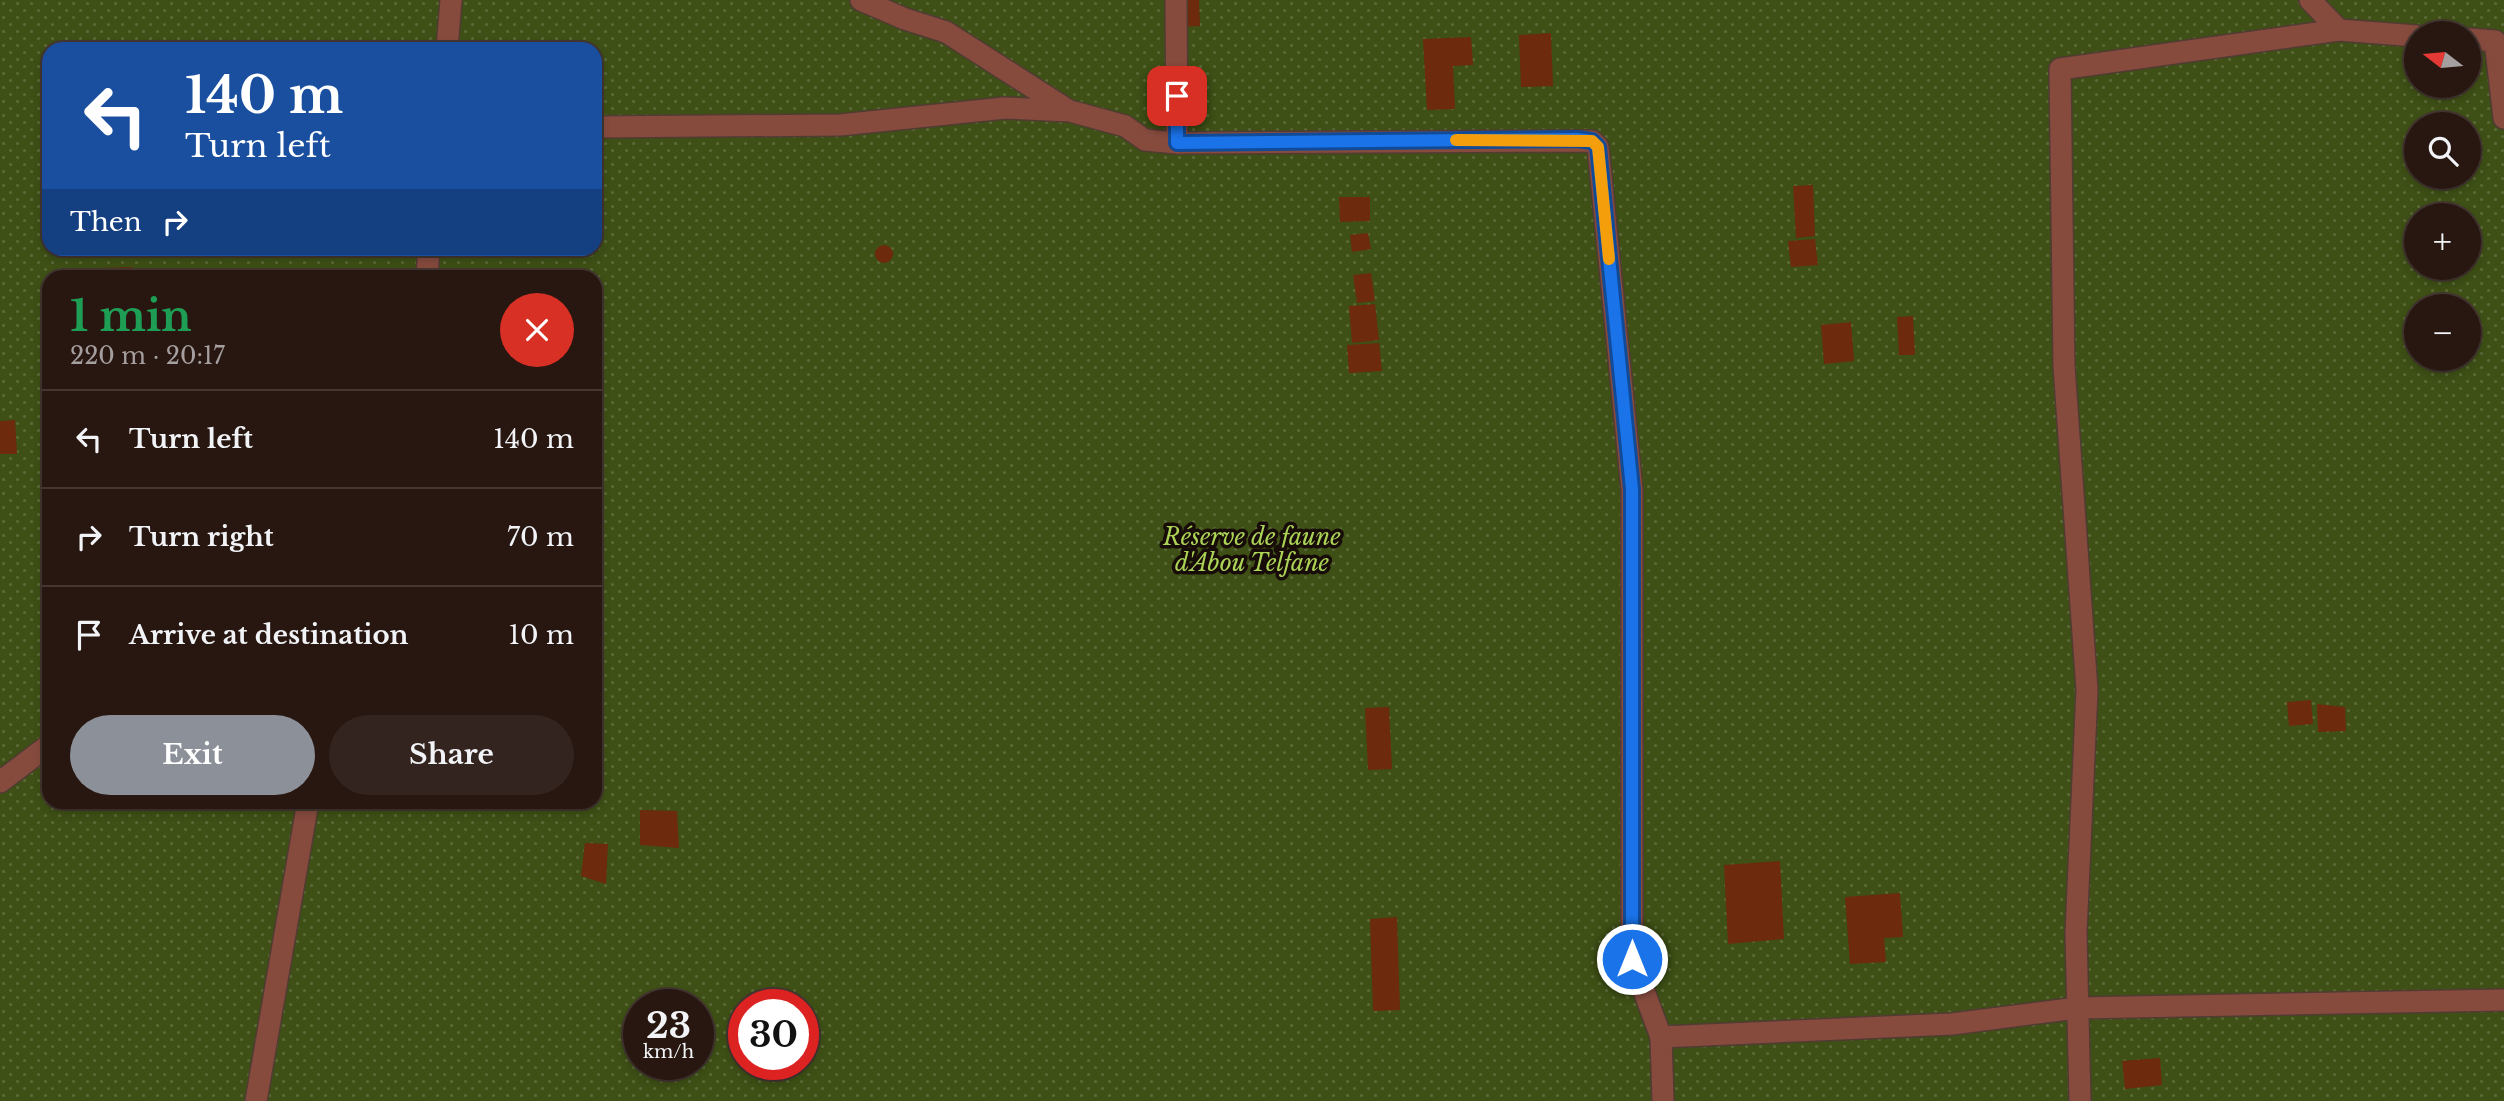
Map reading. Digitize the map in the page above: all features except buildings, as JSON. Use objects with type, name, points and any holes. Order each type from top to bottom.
[{"type":"street","points":[[448,42],[451,0]]},
{"type":"street","points":[[861,0],[905,19],[946,32],[1070,111]]},
{"type":"street","points":[[1176,0],[1177,143]]},
{"type":"street","points":[[2310,0],[2339,30]]},
{"type":"street","points":[[2325,0],[2339,30]]},
{"type":"street","points":[[2080,1101],[2076,933],[2087,690],[2064,366],[2060,69],[2339,30],[2404,35]]},
{"type":"street","points":[[2482,40],[2495,41],[2504,118]]},
{"type":"street","points":[[602,127],[840,125],[1005,108],[1070,111],[1125,127],[1145,139],[1177,143],[1592,141],[1598,147],[1632,489],[1632,959],[1661,1037],[1663,1101]]},
{"type":"street","points":[[0,782],[42,750]]},
{"type":"street","points":[[256,1101],[307,809]]},
{"type":"street","points":[[1661,1037],[1952,1024],[2077,1008],[2504,1000]]},
{"type":"green space","name":"Réserve de faune d'Abou Telfane","points":[[0,0],[2504,0],[2504,1101],[0,1101]]},
{"type":"slow traffic","points":[[1456,140],[1592,141],[1598,147],[1609,259]]},
{"type":"route","points":[[1177,96],[1177,143],[1577,139],[1592,141],[1598,147],[1632,489],[1632,959]]}]
